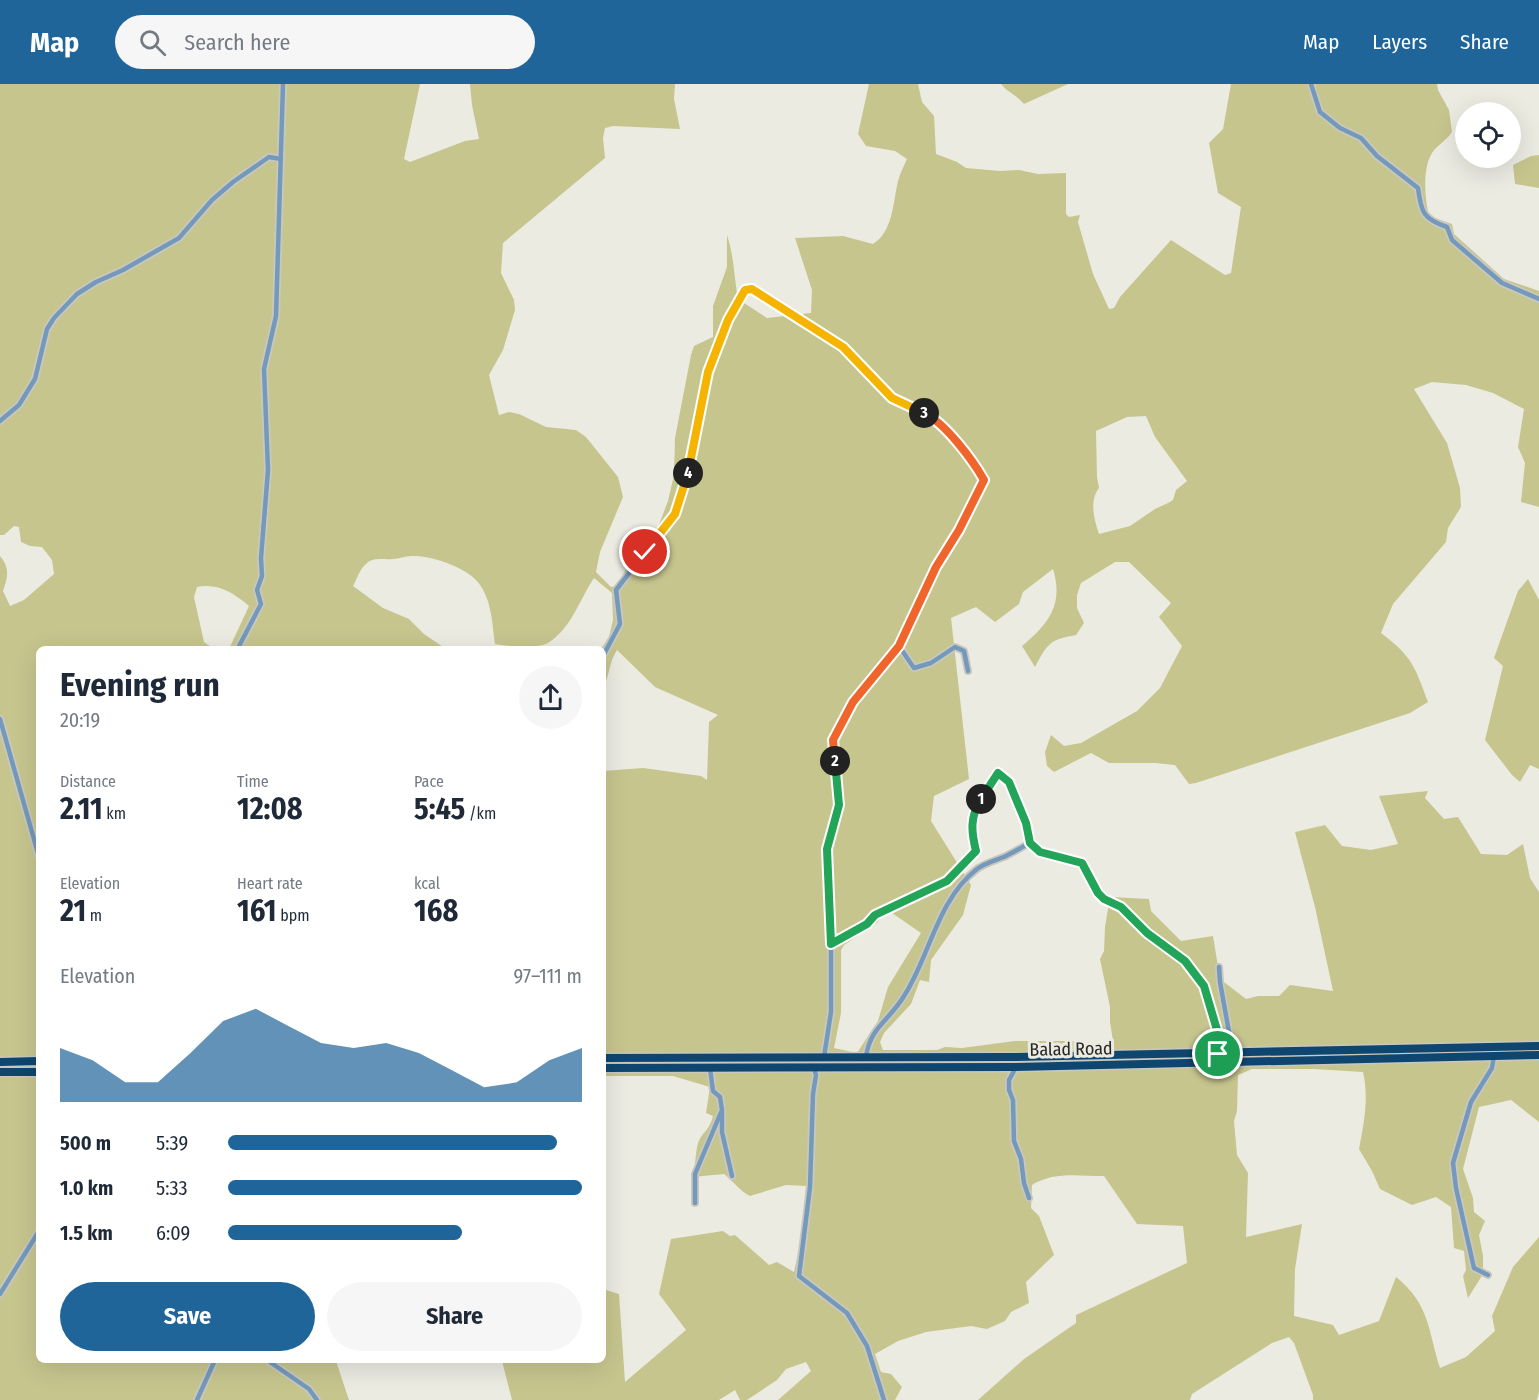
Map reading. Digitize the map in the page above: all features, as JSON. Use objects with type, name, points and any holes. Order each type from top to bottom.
[{"type":"highway","name":"Balad Road","points":[[606,1068],[1014,1067],[1539,1046]]},
{"type":"highway","name":"Balad Road","points":[[606,1057],[1217,1058],[1539,1055]]},
{"type":"highway","points":[[0,1062],[36,1061]]},
{"type":"highway","points":[[0,1072],[36,1072]]},
{"type":"street","points":[[239,646],[261,604],[257,590],[262,576],[261,558],[268,470],[264,369],[276,316],[283,84]]},
{"type":"street","points":[[1311,84],[1320,112],[1340,128],[1360,138],[1377,156],[1418,188],[1420,209],[1431,222],[1447,227],[1452,240],[1502,283],[1539,299]]},
{"type":"street","points":[[0,421],[19,405],[35,379],[47,330],[54,318],[77,294],[179,238],[212,200],[233,182],[269,157],[281,159]]},
{"type":"street","points":[[606,650],[620,624],[616,590],[675,514],[689,470],[708,372],[728,320],[745,290],[752,289],[843,347],[892,398],[933,417],[973,460],[984,480],[959,530],[936,567],[899,646],[853,702],[833,740],[839,805],[827,849],[831,1012],[824,1057]]},
{"type":"street","points":[[899,646],[914,668],[932,663],[955,647],[964,651],[968,671]]},
{"type":"street","points":[[0,719],[36,846]]},
{"type":"street","points":[[831,944],[867,924],[875,915],[947,881],[976,851],[971,830],[977,806],[998,773],[1009,782],[1026,823],[1030,843],[1040,852],[1082,863],[1098,893],[1104,899],[1121,907],[1147,933],[1185,961],[1204,986],[1220,1040],[1217,1058]]},
{"type":"street","points":[[866,1057],[868,1042],[875,1030],[905,996],[936,929],[959,888],[977,869],[1030,843]]},
{"type":"street","points":[[1219,967],[1229,1032],[1220,1040]]},
{"type":"street","points":[[1488,1275],[1474,1268],[1456,1188],[1453,1163],[1471,1102],[1492,1068],[1494,1056]]},
{"type":"street","points":[[1014,1067],[1009,1080],[1009,1090],[1013,1100],[1014,1141],[1021,1159],[1024,1183],[1029,1198]]},
{"type":"street","points":[[710,1068],[713,1091],[720,1097],[723,1132],[732,1176]]},
{"type":"street","points":[[814,1068],[816,1075],[813,1094],[810,1187],[799,1276],[847,1313],[867,1346],[884,1400]]},
{"type":"street","points":[[694,1203],[695,1174],[722,1110]]},
{"type":"street","points":[[0,1294],[36,1236]]},
{"type":"street","points":[[197,1400],[214,1363]]},
{"type":"street","points":[[271,1363],[309,1389],[317,1400]]},
{"type":"shaded area","points":[[0,84],[420,84],[404,159],[410,162],[465,141],[479,139],[470,84],[675,84],[674,99],[680,129],[613,126],[605,128],[603,138],[605,158],[503,243],[501,273],[514,300],[515,310],[503,350],[489,375],[499,415],[509,412],[519,414],[546,427],[576,430],[586,437],[618,477],[623,497],[600,552],[596,572],[611,587],[617,586],[634,554],[657,530],[668,501],[674,475],[675,438],[691,355],[694,346],[713,337],[713,306],[727,267],[727,235],[733,259],[738,299],[767,318],[811,313],[812,290],[795,238],[843,236],[873,244],[885,232],[899,178],[907,159],[895,151],[866,146],[858,134],[869,84],[918,84],[922,102],[934,116],[936,154],[966,168],[1019,170],[1038,174],[1066,173],[1066,214],[1069,217],[1080,215],[1078,222],[1093,274],[1109,309],[1114,308],[1120,297],[1171,240],[1225,275],[1231,273],[1241,207],[1218,193],[1209,143],[1223,129],[1231,84],[1437,84],[1449,110],[1452,132],[1434,150],[1427,167],[1426,193],[1429,216],[1452,224],[1454,234],[1504,279],[1539,291],[1539,507],[1521,502],[1525,463],[1518,447],[1524,409],[1493,393],[1466,385],[1432,382],[1414,389],[1447,443],[1460,488],[1461,507],[1448,528],[1446,542],[1393,604],[1381,633],[1400,649],[1411,663],[1428,702],[1410,713],[1196,783],[1189,784],[1175,765],[1109,763],[1091,753],[1054,772],[1047,766],[1045,752],[1051,735],[1064,746],[1081,743],[1137,711],[1160,688],[1182,646],[1159,617],[1171,603],[1129,562],[1115,562],[1081,583],[1077,595],[1077,608],[1084,623],[1076,635],[1050,644],[1035,667],[1022,646],[1039,630],[1051,613],[1056,593],[1053,569],[1023,592],[1019,604],[995,622],[976,607],[951,618],[969,779],[934,796],[931,821],[971,885],[963,915],[931,960],[929,982],[920,980],[911,1004],[884,1033],[880,1042],[883,1050],[937,1050],[945,1047],[962,1048],[1015,1041],[1079,1041],[1099,1046],[1113,1041],[1110,1007],[1100,959],[1104,951],[1110,897],[1149,899],[1151,911],[1181,941],[1213,936],[1220,979],[1246,999],[1258,996],[1279,996],[1290,985],[1333,991],[1315,907],[1295,832],[1325,825],[1342,846],[1371,850],[1398,844],[1379,796],[1428,791],[1425,798],[1444,819],[1458,817],[1481,854],[1507,855],[1523,844],[1530,878],[1539,892],[1539,1122],[1511,1100],[1479,1107],[1463,1169],[1473,1198],[1474,1212],[1485,1221],[1479,1235],[1483,1256],[1483,1274],[1468,1298],[1463,1276],[1466,1270],[1464,1251],[1454,1248],[1451,1207],[1436,1197],[1412,1205],[1380,1189],[1359,1149],[1366,1101],[1363,1072],[1252,1069],[1238,1075],[1237,1111],[1234,1121],[1237,1155],[1248,1173],[1246,1237],[1302,1224],[1295,1269],[1294,1316],[1333,1325],[1339,1335],[1379,1321],[1396,1277],[1416,1297],[1422,1308],[1440,1368],[1466,1357],[1495,1331],[1492,1316],[1513,1267],[1539,1237],[1539,1392],[1537,1400],[1313,1400],[1294,1343],[1289,1337],[1272,1343],[1192,1394],[1190,1400],[978,1400],[1024,1359],[1076,1323],[1076,1315],[1187,1263],[1183,1226],[1137,1224],[1104,1176],[1076,1175],[1049,1178],[1032,1185],[1031,1208],[1039,1216],[1054,1255],[1026,1282],[1029,1303],[1011,1312],[1005,1321],[987,1329],[971,1326],[926,1332],[898,1341],[875,1354],[881,1372],[891,1374],[902,1387],[895,1400],[778,1400],[811,1371],[806,1362],[786,1369],[777,1380],[747,1400],[740,1400],[735,1390],[719,1400],[512,1400],[503,1363],[606,1363],[606,1290],[619,1294],[625,1382],[686,1330],[659,1294],[671,1239],[723,1231],[730,1236],[735,1235],[769,1265],[777,1262],[794,1272],[802,1235],[806,1186],[786,1185],[750,1196],[724,1174],[692,1177],[698,1143],[713,1116],[706,1113],[710,1087],[673,1076],[606,1076],[606,771],[643,768],[701,776],[707,780],[709,722],[718,715],[655,687],[617,650],[606,681],[606,646],[603,646],[609,637],[613,620],[612,593],[594,578],[565,628],[551,641],[540,646],[501,645],[495,644],[488,602],[485,593],[475,579],[445,562],[411,556],[370,561],[362,568],[353,586],[383,608],[409,619],[424,634],[442,646],[230,646],[249,606],[225,590],[205,586],[197,587],[194,597],[204,642],[210,646],[36,646],[36,1363],[337,1363],[349,1400],[0,1400],[0,556],[7,569],[3,591],[10,606],[24,600],[54,574],[52,560],[42,547],[30,546],[21,542],[19,527],[14,526],[4,535],[0,535]],"holes":[[[1146,416],[1155,437],[1187,481],[1176,490],[1173,500],[1130,526],[1099,534],[1093,510],[1094,499],[1099,488],[1096,431],[1127,417]],[[892,913],[921,933],[888,987],[878,1021],[857,1053],[834,1048],[841,1013],[841,950],[844,945],[877,923],[882,916]]]},
{"type":"shaded area","points":[[1001,84],[1068,84],[1024,104]]},
{"type":"shaded area","points":[[1539,155],[1539,188],[1515,184],[1513,168],[1521,168],[1521,161]]},
{"type":"shaded area","points":[[1528,579],[1539,600],[1539,769],[1530,765],[1520,782],[1485,740],[1503,666],[1494,658],[1518,591]]},
{"type":"route","points":[[645,552],[675,514],[689,470],[708,372],[728,320],[745,290],[752,289],[843,347],[892,398],[933,417],[973,460],[984,480],[959,530],[936,567],[899,646],[853,702],[833,740],[839,805],[827,849],[831,944],[867,924],[875,915],[947,881],[976,851],[971,830],[977,806],[998,773],[1009,782],[1026,823],[1030,843],[1040,852],[1082,863],[1098,893],[1104,899],[1121,907],[1147,933],[1185,961],[1204,986],[1220,1040],[1218,1054]]}]
